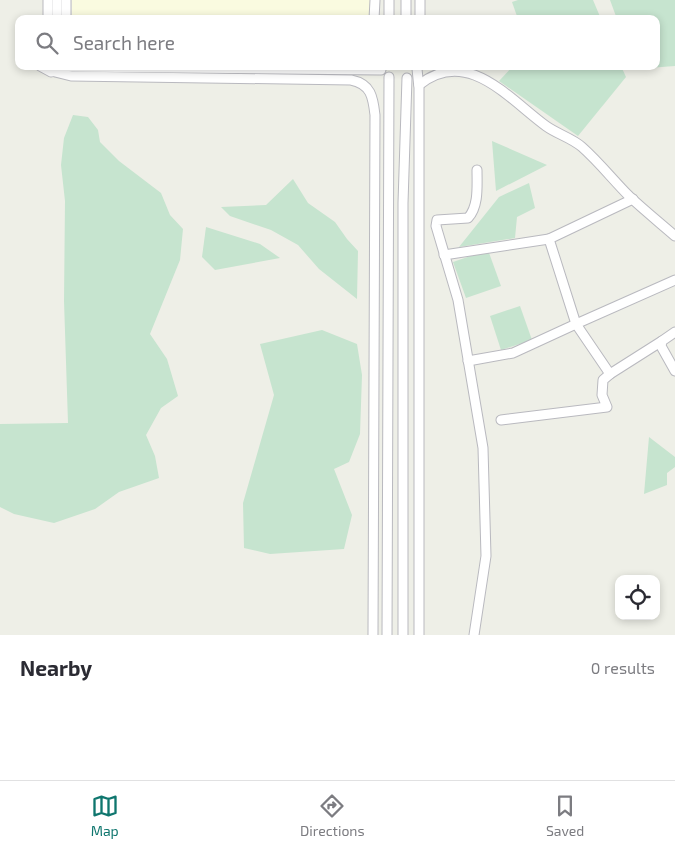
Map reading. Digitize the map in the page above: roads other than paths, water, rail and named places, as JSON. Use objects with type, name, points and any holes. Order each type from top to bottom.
[{"type":"street","points":[[48,0],[48,15]]},
{"type":"street","points":[[57,0],[57,15]]},
{"type":"street","points":[[66,0],[66,15]]},
{"type":"street","points":[[374,15],[375,0]]},
{"type":"street","points":[[388,0],[388,15]]},
{"type":"street","points":[[406,0],[406,15]]},
{"type":"street","points":[[420,0],[420,15]]},
{"type":"street","points":[[64,70],[71,76],[351,80],[364,84],[370,91],[375,116],[373,635]]},
{"type":"street","points":[[382,70],[389,77],[400,79],[407,78],[414,70]]},
{"type":"street","points":[[417,70],[419,85],[418,635]]},
{"type":"street","points":[[419,85],[439,72],[456,71],[488,82],[518,102],[545,125],[581,146],[633,199],[675,236]]},
{"type":"street","points":[[387,635],[389,77]]},
{"type":"street","points":[[403,635],[402,203],[407,78]]},
{"type":"street","points":[[474,635],[486,556],[483,448],[458,300],[436,226],[437,220],[468,218],[471,215],[475,207],[478,170]]},
{"type":"street","points":[[444,256],[548,239],[633,199]]},
{"type":"street","points":[[548,239],[576,324],[610,374]]},
{"type":"street","points":[[468,361],[513,353],[675,280]]},
{"type":"street","points":[[501,420],[608,407],[602,395],[603,380],[675,332]]},
{"type":"street","points":[[662,341],[663,352],[675,371]]}]
